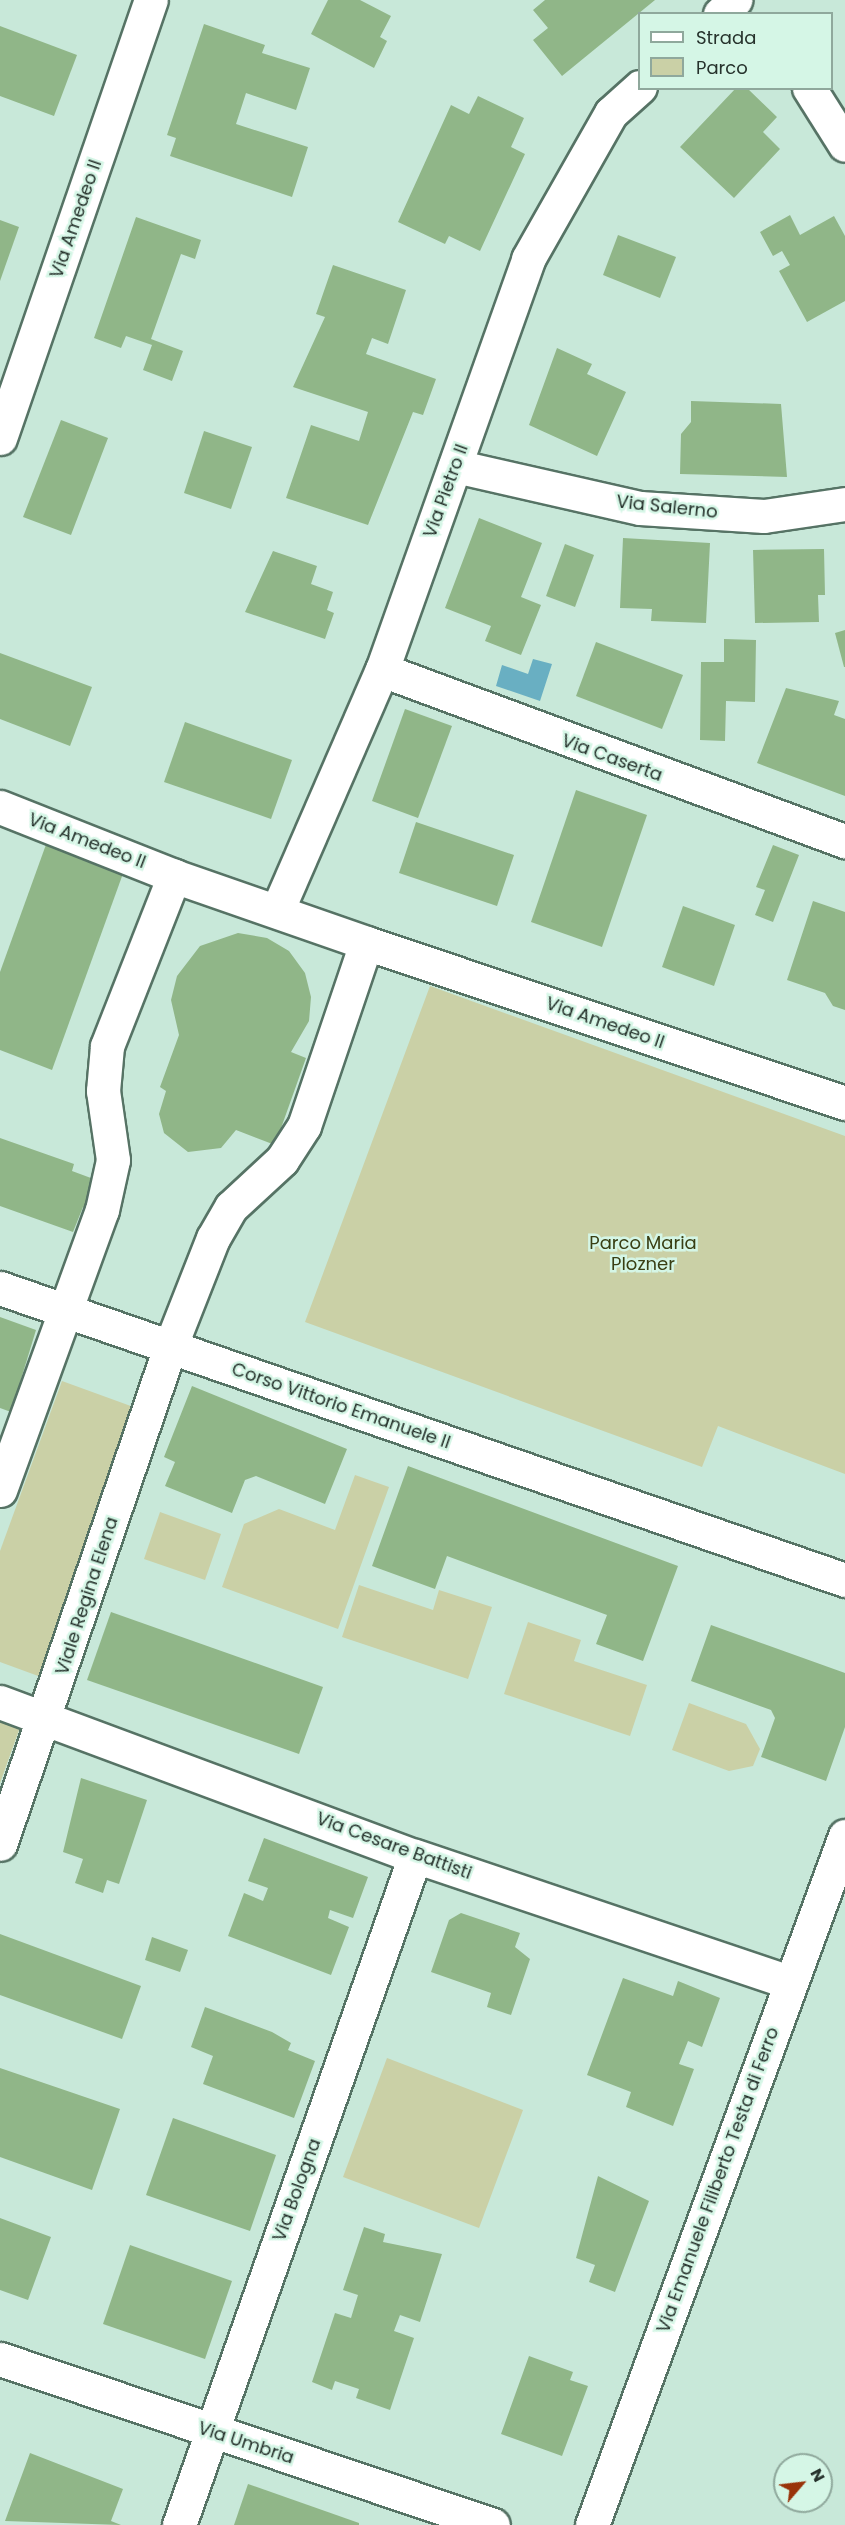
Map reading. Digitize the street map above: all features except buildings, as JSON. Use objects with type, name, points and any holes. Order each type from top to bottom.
[{"type":"street","name":"Via Amedeo II","points":[[0,438],[151,0]]},
{"type":"street","points":[[722,12],[735,0]]},
{"type":"street","name":"Via Pietro II","points":[[277,911],[382,670],[528,258],[611,113],[638,88]]},
{"type":"street","points":[[810,90],[845,145]]},
{"type":"street","name":"Via Salerno","points":[[455,466],[640,508],[764,516],[845,504]]},
{"type":"street","name":"Via Caserta","points":[[382,670],[845,840]]},
{"type":"street","name":"Via Amedeo II","points":[[0,807],[174,876],[845,1103]]},
{"type":"street","points":[[0,1490],[9,1435],[65,1312],[112,1174],[103,1091],[107,1046],[174,876]]},
{"type":"street","name":"Viale Regina Elena","points":[[0,1844],[46,1719],[170,1347],[221,1222],[282,1160],[304,1126],[366,942]]},
{"type":"street","name":"Corso Vittorio Emanuele II","points":[[0,1288],[845,1580]]},
{"type":"street","name":"Via Cesare Battisti","points":[[0,1702],[415,1856],[790,1982]]},
{"type":"street","name":"Via Emanuele Filiberto Testa di Ferro","points":[[592,2525],[845,1836]]},
{"type":"street","name":"Via Bologna","points":[[179,2525],[415,1856]]},
{"type":"street","name":"Via Umbria","points":[[0,2359],[211,2432],[493,2525]]},
{"type":"green space","name":"Parco Maria Plozner","points":[[430,986],[845,1136],[845,1474],[718,1426],[702,1467],[305,1322]]},
{"type":"green space","points":[[62,1381],[139,1409],[41,1677],[0,1662],[0,1551]]},
{"type":"green space","points":[[355,1475],[389,1487],[338,1629],[222,1587],[244,1524],[279,1509],[335,1530]]},
{"type":"green space","points":[[160,1512],[221,1534],[205,1580],[144,1559]]},
{"type":"green space","points":[[359,1585],[433,1610],[439,1590],[492,1607],[468,1679],[342,1637]]},
{"type":"green space","points":[[528,1622],[581,1640],[574,1661],[647,1685],[630,1736],[504,1694]]},
{"type":"green space","points":[[689,1703],[746,1724],[760,1749],[753,1766],[729,1771],[672,1750]]},
{"type":"green space","points":[[0,1714],[22,1722],[0,1783]]},
{"type":"green space","points":[[387,2058],[523,2110],[479,2228],[343,2177]]},
{"type":"water","points":[[533,659],[552,664],[540,701],[496,686],[502,665],[528,674]]}]
